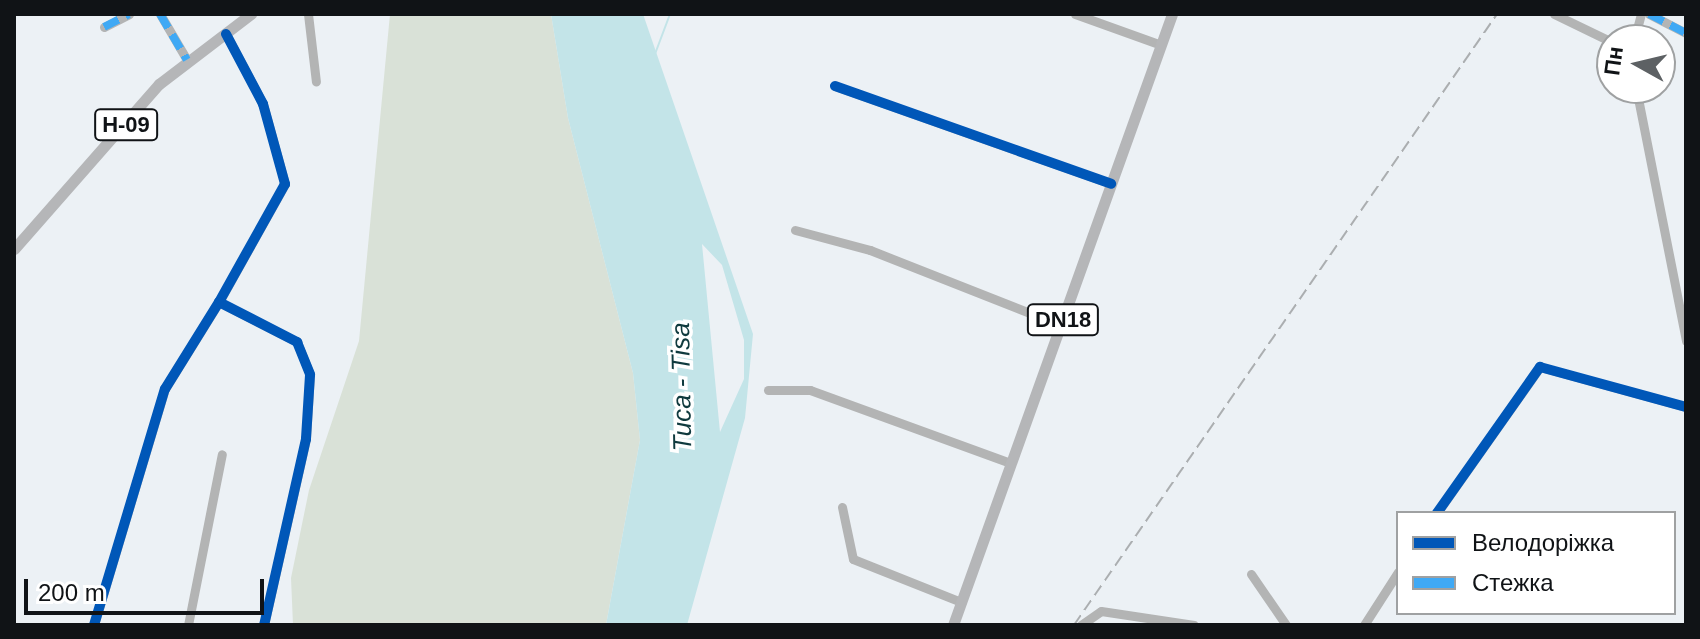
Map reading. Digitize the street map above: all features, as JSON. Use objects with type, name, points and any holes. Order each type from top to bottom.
[{"type":"main road","name":"Н-09","points":[[14,249],[187,60],[251,14]]},
{"type":"main road","name":"DN18","points":[[955,624],[1172,14]]},
{"type":"street","points":[[104,27],[129,14]]},
{"type":"street","points":[[160,14],[187,60]]},
{"type":"street","points":[[308,14],[316,82]]},
{"type":"street","points":[[1075,14],[1161,45]]},
{"type":"street","points":[[1554,14],[1596,34]]},
{"type":"street","points":[[1649,14],[1686,33]]},
{"type":"street","points":[[94,625],[165,389],[219,302],[285,184],[263,104],[226,34]]},
{"type":"street","points":[[835,86],[1111,184]]},
{"type":"street","points":[[1639,104],[1686,341]]},
{"type":"street","points":[[795,230],[870,250],[1060,325]]},
{"type":"street","points":[[219,302],[297,342],[309,362],[306,439],[264,625]]},
{"type":"street","points":[[1438,511],[1540,367],[1686,407]]},
{"type":"street","points":[[768,390],[817,392],[1011,463]]},
{"type":"street","points":[[188,625],[222,454]]},
{"type":"street","points":[[842,507],[853,559],[961,602]]},
{"type":"street","points":[[1251,574],[1286,625]]},
{"type":"street","points":[[1364,625],[1396,575]]},
{"type":"street","points":[[1081,625],[1101,611],[1194,625]]},
{"type":"shaded area","points":[[390,14],[551,14],[568,118],[633,373],[640,440],[606,625],[293,625],[291,578],[309,490],[359,341]]},
{"type":"water","name":"Тиса - Tisa","points":[[551,14],[643,14],[753,334],[745,418],[687,625],[606,625],[640,440],[633,373],[568,118]],"holes":[[[702,244],[722,265],[744,340],[744,379],[720,432]]]},
{"type":"waterway","points":[[655,54],[670,14]]},
{"type":"railway","points":[[1074,625],[1497,14]]},
{"type":"marked path","points":[[104,27],[129,14]]},
{"type":"marked path","points":[[160,14],[187,60]]},
{"type":"marked path","points":[[1649,14],[1686,33]]},
{"type":"cycle path","points":[[226,34],[263,104],[285,184],[219,302],[297,342],[310,375],[306,439],[264,625]]},
{"type":"cycle path","points":[[835,86],[1111,184]]},
{"type":"cycle path","points":[[94,625],[165,389],[219,302]]},
{"type":"cycle path","points":[[1438,511],[1540,367],[1686,407]]}]
